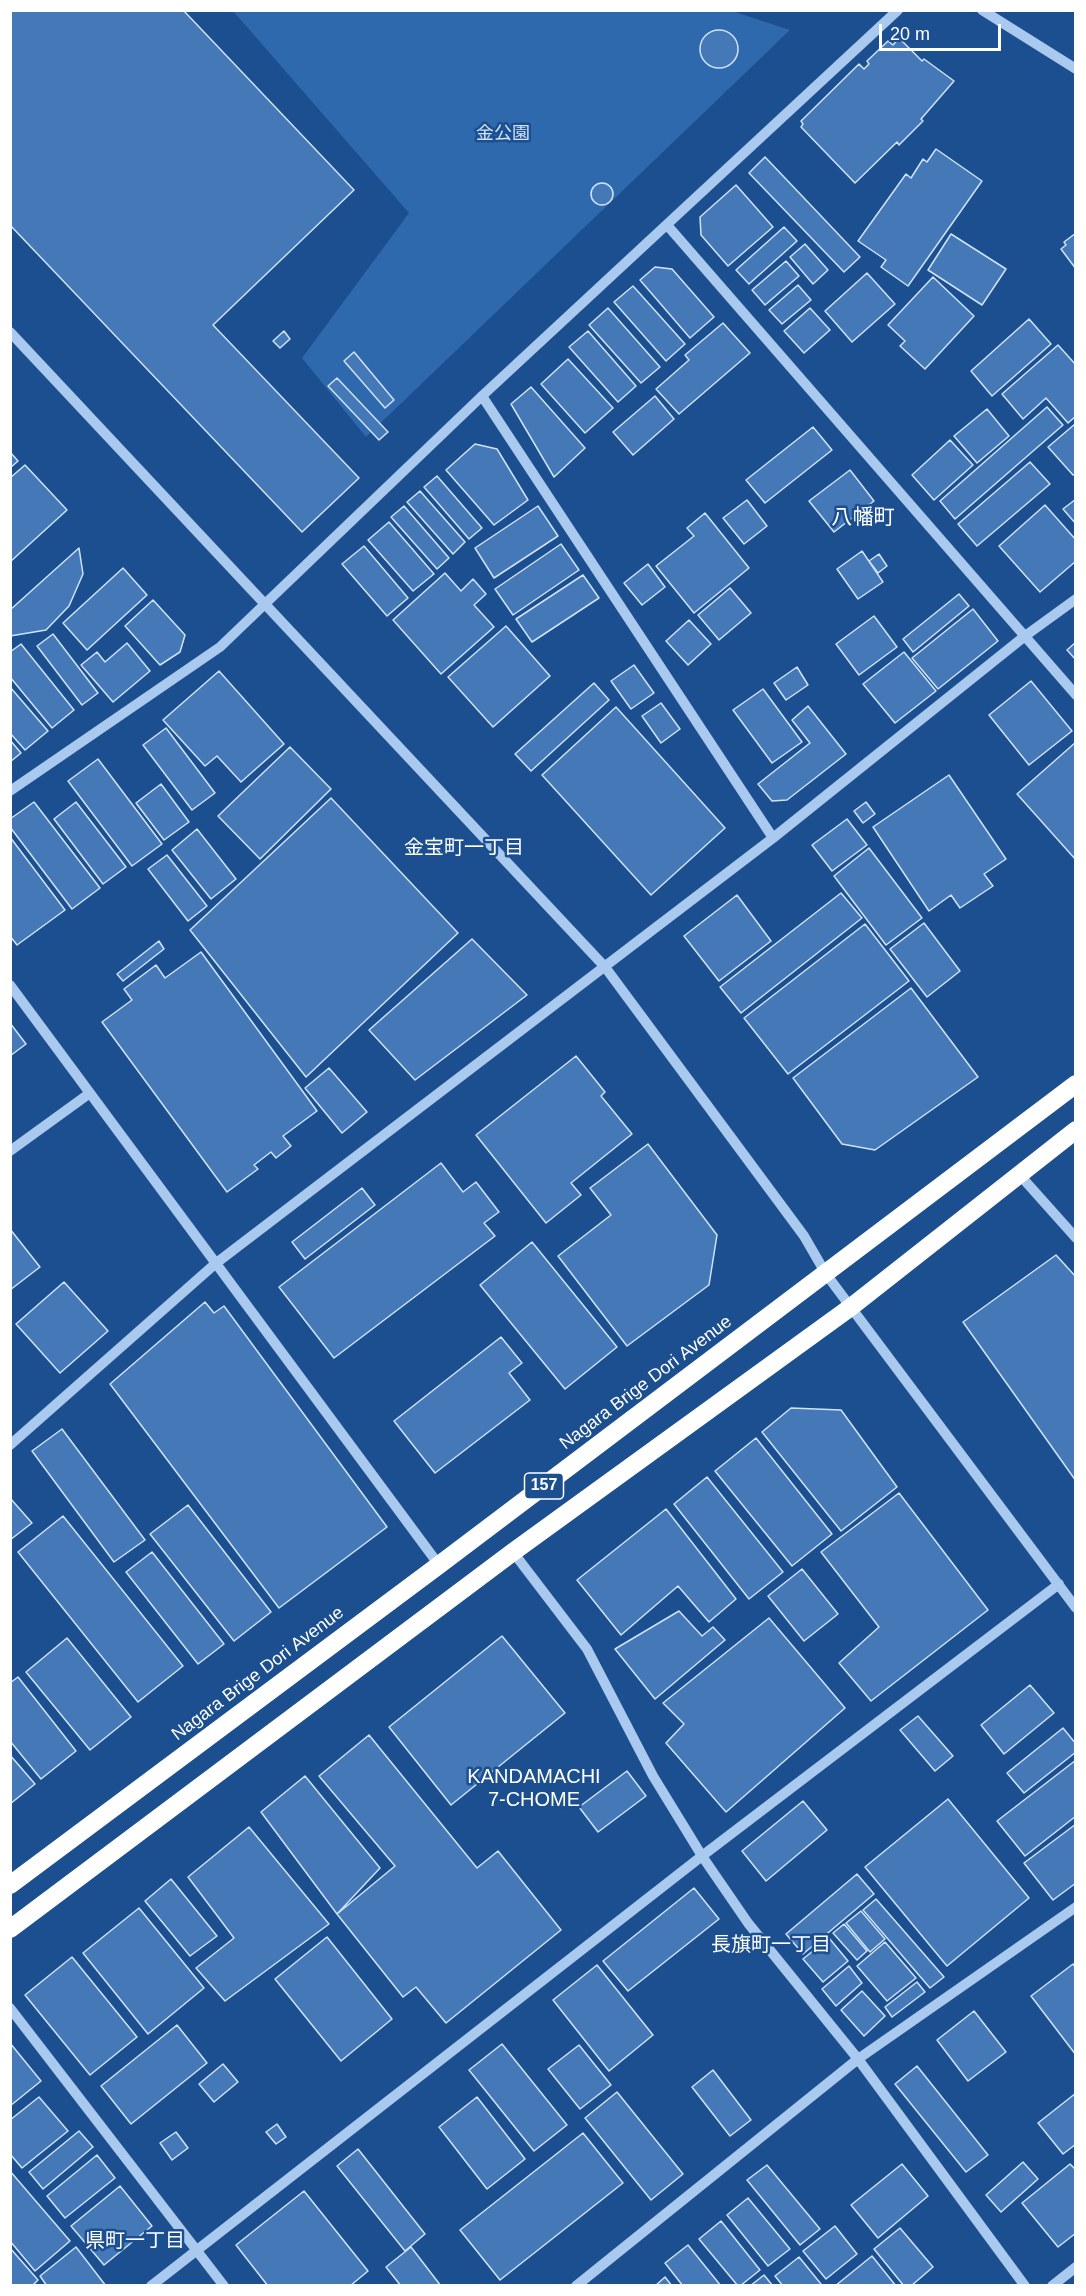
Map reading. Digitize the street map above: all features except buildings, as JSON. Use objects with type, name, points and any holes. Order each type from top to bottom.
[{"type":"highway","name":"Nagara Brige Dori Avenue","points":[[10,1885],[439,1565],[1076,1084]]},
{"type":"highway","name":"157","points":[[10,1929],[513,1552],[851,1307],[1018,1173],[1076,1130]]},
{"type":"street","points":[[10,791],[220,647],[482,396],[898,10]]},
{"type":"street","points":[[982,10],[1076,69]]},
{"type":"street","points":[[667,225],[1076,695]]},
{"type":"street","points":[[10,332],[15,345],[265,605],[605,967],[804,1236],[826,1274],[1076,1608]]},
{"type":"street","points":[[482,396],[773,838]]},
{"type":"street","points":[[10,1444],[215,1264],[773,838],[1025,636],[1076,599]]},
{"type":"street","points":[[10,985],[439,1565]]},
{"type":"street","points":[[10,1151],[90,1093]]},
{"type":"street","points":[[1018,1173],[1076,1238]]},
{"type":"street","points":[[513,1552],[587,1649],[653,1776],[702,1856],[748,1923],[858,2059],[1025,2286]]},
{"type":"street","points":[[151,2286],[702,1856],[1059,1584]]},
{"type":"street","points":[[576,2286],[858,2059],[1076,1907]]},
{"type":"street","points":[[10,2008],[224,2286]]},
{"type":"street","points":[[1052,2286],[1076,2267]]},
{"type":"green space","name":"金公園","points":[[729,10],[790,30],[366,437],[302,358],[409,213],[233,11]]},
{"type":"district","name":"八幡町","points":[[863,518]]},
{"type":"district","name":"金宝町一丁目","points":[[464,848]]},
{"type":"district","name":"KANDAMACHI 7-CHOME","points":[[534,1788]]},
{"type":"district","name":"長旗町一丁目","points":[[771,1945]]},
{"type":"district","name":"県町一丁目","points":[[135,2241]]}]
